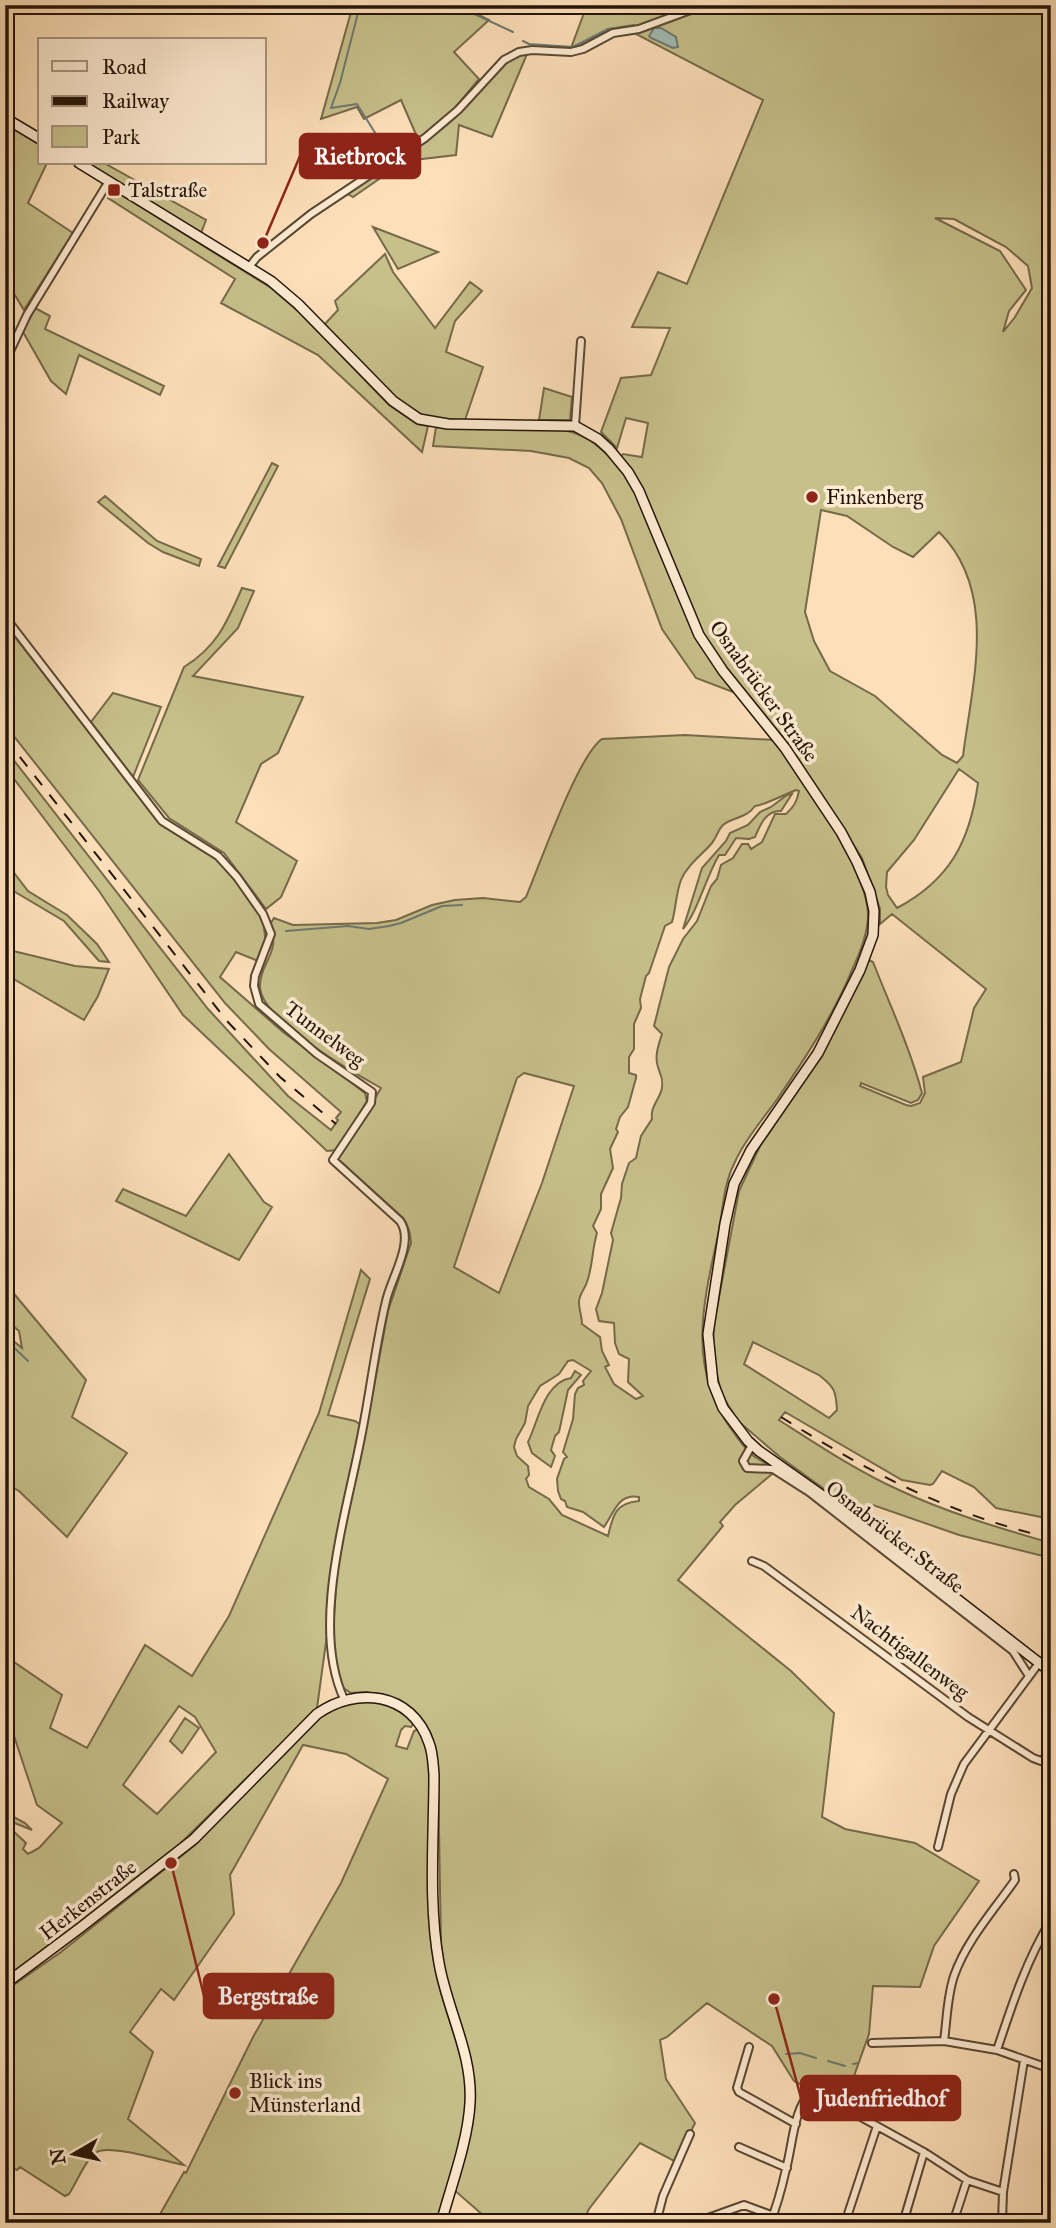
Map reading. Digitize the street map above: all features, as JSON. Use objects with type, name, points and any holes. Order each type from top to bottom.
[{"type":"main road","points":[[5,118],[38,138]]},
{"type":"main road","points":[[81,164],[284,291],[393,401],[419,418],[448,424],[575,426]]},
{"type":"main road","name":"Osnabrücker Straße","points":[[575,426],[603,444],[628,472],[650,513],[699,635],[723,671],[785,748],[841,832],[864,876],[874,911],[869,947],[843,1004],[811,1063],[751,1150],[729,1200],[708,1335],[708,1353],[717,1396],[736,1427],[752,1445],[836,1506],[1051,1672]]},
{"type":"main road","points":[[344,1699],[368,1696],[395,1703],[418,1722],[432,1752],[434,1918],[438,1960],[446,1996],[465,2051],[470,2087],[467,2127],[441,2223]]},
{"type":"main road","name":"Herkenstraße","points":[[5,1984],[158,1867],[212,1822],[317,1714],[344,1699]]},
{"type":"street","points":[[249,267],[266,250],[331,199],[425,138],[458,110],[493,71],[519,52],[571,52],[583,49],[613,33],[639,29],[704,5]]},
{"type":"street","points":[[5,362],[27,315],[109,181]]},
{"type":"street","points":[[575,426],[580,341]]},
{"type":"street","name":"Tunnelweg","points":[[5,617],[162,821],[218,856],[237,877],[263,914],[271,934],[255,976],[254,986],[259,1004],[317,1054],[372,1092],[371,1103],[333,1160],[400,1221],[404,1226],[406,1240],[385,1304],[337,1555],[332,1606],[331,1661],[344,1699]]},
{"type":"street","name":"Osnabrücker Straße","points":[[752,1445],[743,1461],[747,1468],[773,1469],[808,1492],[1013,1651],[1029,1676]]},
{"type":"street","name":"Nachtigallenweg","points":[[752,1561],[764,1566],[987,1730],[1033,1758],[1041,1760],[1051,1756]]},
{"type":"street","points":[[938,1847],[954,1786],[971,1752],[1039,1663]]},
{"type":"street","points":[[944,2041],[954,1975],[972,1942],[1015,1880],[1014,1874]]},
{"type":"street","points":[[997,2050],[1022,1977],[1036,1944],[1051,1920]]},
{"type":"street","points":[[872,2043],[944,2041],[997,2050],[1051,2069]]},
{"type":"street","points":[[749,2047],[738,2092],[796,2124]]},
{"type":"street","points":[[1002,2223],[1003,2192],[1024,2060]]},
{"type":"street","points":[[772,2219],[800,2111],[812,2090],[924,2152],[967,2180],[1003,2192]]},
{"type":"street","points":[[845,2223],[877,2126]]},
{"type":"street","points":[[656,2223],[663,2196],[690,2134]]},
{"type":"street","points":[[739,2147],[787,2168]]},
{"type":"street","points":[[903,2223],[924,2152]]},
{"type":"street","points":[[953,2223],[967,2180]]},
{"type":"street","points":[[694,2223],[744,2205],[772,2219],[793,2223]]},
{"type":"green space","points":[[353,5],[459,5],[489,20],[454,52],[479,79],[455,108],[418,139],[401,100],[364,119],[357,107],[321,119]]},
{"type":"green space","points":[[587,5],[694,5],[639,26],[612,29],[571,48]]},
{"type":"green space","points":[[712,5],[1051,5],[1051,1519],[996,1508],[974,1487],[942,1471],[930,1485],[902,1480],[785,1412],[779,1420],[883,1483],[955,1513],[1051,1543],[1051,1558],[959,1535],[873,1505],[856,1512],[780,1457],[738,1421],[722,1395],[715,1367],[714,1324],[739,1191],[760,1146],[824,1051],[869,960],[873,962],[899,1027],[922,1093],[918,1100],[911,1103],[861,1083],[860,1086],[906,1105],[920,1103],[925,1093],[923,1077],[961,1062],[974,1008],[986,989],[892,914],[880,924],[880,909],[862,858],[783,737],[749,698],[696,678],[662,629],[621,519],[602,483],[589,468],[569,458],[531,451],[433,446],[436,427],[558,429],[590,440],[616,464],[623,454],[642,457],[648,423],[626,418],[617,448],[601,432],[621,378],[651,375],[670,328],[632,327],[658,272],[687,284],[763,100],[634,33]],"holes":[[[935,218],[954,219],[1006,247],[1028,266],[1032,288],[1003,332],[1009,311],[1026,290],[1000,251]],[[821,510],[847,516],[913,557],[939,532],[958,556],[969,582],[975,610],[975,669],[963,756],[957,763],[942,755],[875,696],[830,671],[814,641],[805,612]],[[959,769],[978,783],[969,823],[954,857],[931,885],[897,908],[888,895],[887,872],[914,840]],[[753,1342],[819,1375],[833,1390],[837,1410],[829,1418],[744,1364]]]},
{"type":"green space","points":[[527,54],[492,137],[459,125],[456,155],[405,161],[353,197],[346,193],[434,135],[460,113],[498,69]]},
{"type":"green space","points":[[5,122],[38,142],[38,164],[47,164],[28,203],[73,233],[24,310],[5,279]]},
{"type":"green space","points":[[88,164],[106,164],[206,220],[201,233]]},
{"type":"green space","points":[[113,193],[120,194],[271,288],[299,312],[389,405],[417,424],[428,426],[422,452],[318,355],[221,303],[235,279],[108,198]]},
{"type":"green space","points":[[373,227],[438,252],[398,269]]},
{"type":"green space","points":[[385,254],[393,272],[435,328],[470,282],[482,291],[455,321],[446,352],[483,367],[465,420],[432,418],[403,404],[374,379],[324,325],[338,310],[335,301]]},
{"type":"green space","points":[[35,308],[50,316],[45,329],[164,386],[160,395],[79,355],[66,394],[51,381],[23,332]]},
{"type":"green space","points":[[544,388],[572,397],[570,420],[539,420]]},
{"type":"green space","points":[[272,463],[278,466],[225,568],[218,566]]},
{"type":"green space","points":[[105,496],[157,541],[201,559],[199,566],[148,543],[98,502]]},
{"type":"green space","points":[[242,588],[254,591],[238,628],[193,676],[303,697],[278,753],[261,764],[236,822],[297,861],[281,897],[266,909],[224,853],[169,818],[138,780],[184,667],[205,651],[220,633]]},
{"type":"green space","points":[[5,624],[158,821],[216,858],[263,920],[266,943],[258,961],[236,952],[220,977],[283,1032],[365,1093],[367,1101],[338,1150],[327,1151],[183,1015],[99,891],[5,767],[5,749],[208,1009],[288,1096],[331,1130],[341,1112],[269,1049],[225,1003],[5,725]]},
{"type":"green space","points":[[113,693],[161,707],[133,777],[91,722]]},
{"type":"green space","points":[[685,735],[774,740],[845,848],[865,894],[867,929],[845,987],[809,1052],[748,1139],[730,1172],[704,1310],[704,1359],[708,1382],[717,1406],[748,1451],[778,1469],[735,1505],[720,1522],[723,1526],[678,1580],[791,1671],[834,1713],[822,1817],[845,1829],[915,1843],[979,1881],[934,1946],[920,1987],[873,1986],[869,2034],[845,2101],[812,2083],[806,2087],[794,2081],[772,2046],[707,2003],[660,2040],[666,2079],[695,2123],[676,2162],[640,2143],[589,2209],[582,2223],[492,2223],[453,2189],[474,2101],[474,2085],[468,2051],[446,1981],[441,1945],[438,1773],[430,1736],[394,1700],[367,1692],[351,1693],[342,1687],[337,1676],[332,1644],[338,1560],[388,1311],[411,1243],[410,1233],[403,1218],[338,1159],[381,1088],[330,1058],[290,1029],[264,999],[260,985],[263,969],[272,951],[271,923],[274,918],[293,925],[377,923],[396,920],[432,905],[455,900],[483,898],[520,902],[526,897],[571,787],[592,749],[602,739]],"holes":[[[799,791],[793,806],[786,814],[775,814],[762,842],[751,849],[748,844],[742,844],[733,858],[721,865],[697,921],[683,939],[669,967],[654,1026],[662,1034],[657,1050],[662,1088],[652,1110],[652,1119],[641,1136],[636,1158],[629,1163],[622,1184],[602,1293],[596,1309],[599,1321],[614,1323],[615,1343],[619,1354],[629,1359],[628,1382],[643,1396],[636,1399],[614,1384],[605,1367],[609,1365],[602,1351],[600,1337],[582,1324],[579,1302],[590,1269],[597,1233],[593,1226],[601,1209],[601,1194],[613,1168],[610,1149],[618,1132],[616,1129],[620,1117],[628,1107],[636,1078],[636,1075],[629,1073],[629,1057],[634,1049],[634,1024],[641,1008],[640,999],[646,976],[665,926],[672,922],[681,880],[712,843],[721,827],[748,813],[755,806]],[[524,1073],[574,1086],[542,1183],[499,1293],[454,1267],[517,1078]],[[573,1360],[591,1371],[583,1381],[584,1385],[578,1388],[575,1394],[573,1419],[563,1452],[567,1457],[557,1479],[561,1499],[567,1507],[583,1512],[604,1527],[621,1501],[639,1497],[639,1501],[625,1504],[616,1511],[608,1536],[562,1515],[549,1499],[529,1487],[526,1479],[529,1475],[528,1466],[517,1456],[514,1447],[525,1423],[528,1406],[540,1386],[559,1374],[568,1361]]]},
{"type":"green space","points":[[792,794],[781,811],[771,813],[764,819],[755,837],[736,838],[725,855],[719,855],[683,929],[702,868],[730,833],[748,825],[760,812]]},
{"type":"green space","points":[[5,861],[28,891],[67,915],[97,944],[109,962],[99,961],[64,921],[5,886]]},
{"type":"green space","points":[[5,949],[75,966],[109,969],[84,1020],[5,974]]},
{"type":"green space","points":[[229,1154],[264,1202],[272,1207],[239,1260],[116,1201],[123,1189],[186,1216]]},
{"type":"green space","points":[[361,1270],[370,1279],[328,1415],[361,1425],[335,1548],[317,1708],[176,1848],[19,1970],[5,1977],[5,1818],[10,1815],[32,1830],[12,1822],[11,1829],[26,1843],[23,1849],[28,1854],[39,1848],[62,1823],[37,1805],[8,1718],[5,1722],[5,1656],[62,1695],[50,1728],[87,1748],[145,1645],[192,1676],[229,1616],[319,1413]],"holes":[[[179,1706],[195,1717],[216,1752],[157,1814],[123,1785]]]},
{"type":"green space","points":[[5,1283],[86,1380],[72,1417],[127,1453],[67,1537],[19,1491],[5,1483],[5,1334],[22,1348],[19,1331],[5,1319]]},
{"type":"green space","points":[[575,1371],[581,1375],[568,1390],[559,1432],[551,1450],[555,1456],[551,1467],[532,1453],[528,1442],[548,1395],[562,1381],[571,1378]]},
{"type":"green space","points":[[367,1701],[393,1708],[413,1724],[401,1730],[396,1746],[407,1749],[414,1731],[418,1729],[428,1754],[430,1768],[429,1897],[433,1955],[462,2062],[468,2099],[461,2143],[438,2223],[381,2223],[383,2219],[379,2217],[377,2223],[155,2223],[184,2172],[186,2173],[253,2037],[341,1883],[388,1779],[346,1754],[303,1745],[230,1875],[234,1914],[174,2000],[161,1989],[130,2032],[153,2052],[128,2119],[184,2165],[104,2150],[97,2152],[89,2160],[69,2194],[65,2196],[20,2167],[17,2170],[5,2163],[5,1991],[61,1952],[195,1845],[318,1719],[341,1705]]},
{"type":"green space","points":[[185,1718],[199,1728],[182,1753],[170,1741]]},
{"type":"water","points":[[654,28],[661,28],[676,37],[678,47],[673,48],[651,38],[649,36]]},
{"type":"waterway","points":[[360,5],[331,108],[357,104],[389,155]]},
{"type":"waterway","points":[[455,5],[513,32]]},
{"type":"waterway","points":[[523,41],[529,44],[573,47],[608,29],[634,25]]},
{"type":"waterway","points":[[286,931],[348,926],[369,929],[401,923],[442,906],[462,905]]},
{"type":"waterway","points":[[5,1339],[28,1361]]},
{"type":"waterway","points":[[786,2054],[800,2053],[816,2058]]},
{"type":"waterway","points":[[828,2061],[845,2066]]},
{"type":"waterway","points":[[853,2064],[858,2063]]},
{"type":"railway","points":[[5,738],[227,1021],[280,1077],[336,1124]]},
{"type":"railway","points":[[781,1417],[846,1456],[911,1490],[978,1517],[1051,1538]]},
{"type":"railway","points":[[1042,2223],[1051,2203]]},
{"type":"place","name":"Talstraße","points":[[114,190]]},
{"type":"place","name":"Rietbrock","points":[[263,243]]},
{"type":"place","name":"Finkenberg","points":[[812,497]]},
{"type":"place","name":"Bergstraße","points":[[171,1863]]},
{"type":"place","name":"Judenfriedhof","points":[[774,1999]]},
{"type":"place","name":"Blick ins Münsterland","points":[[235,2093]]}]
